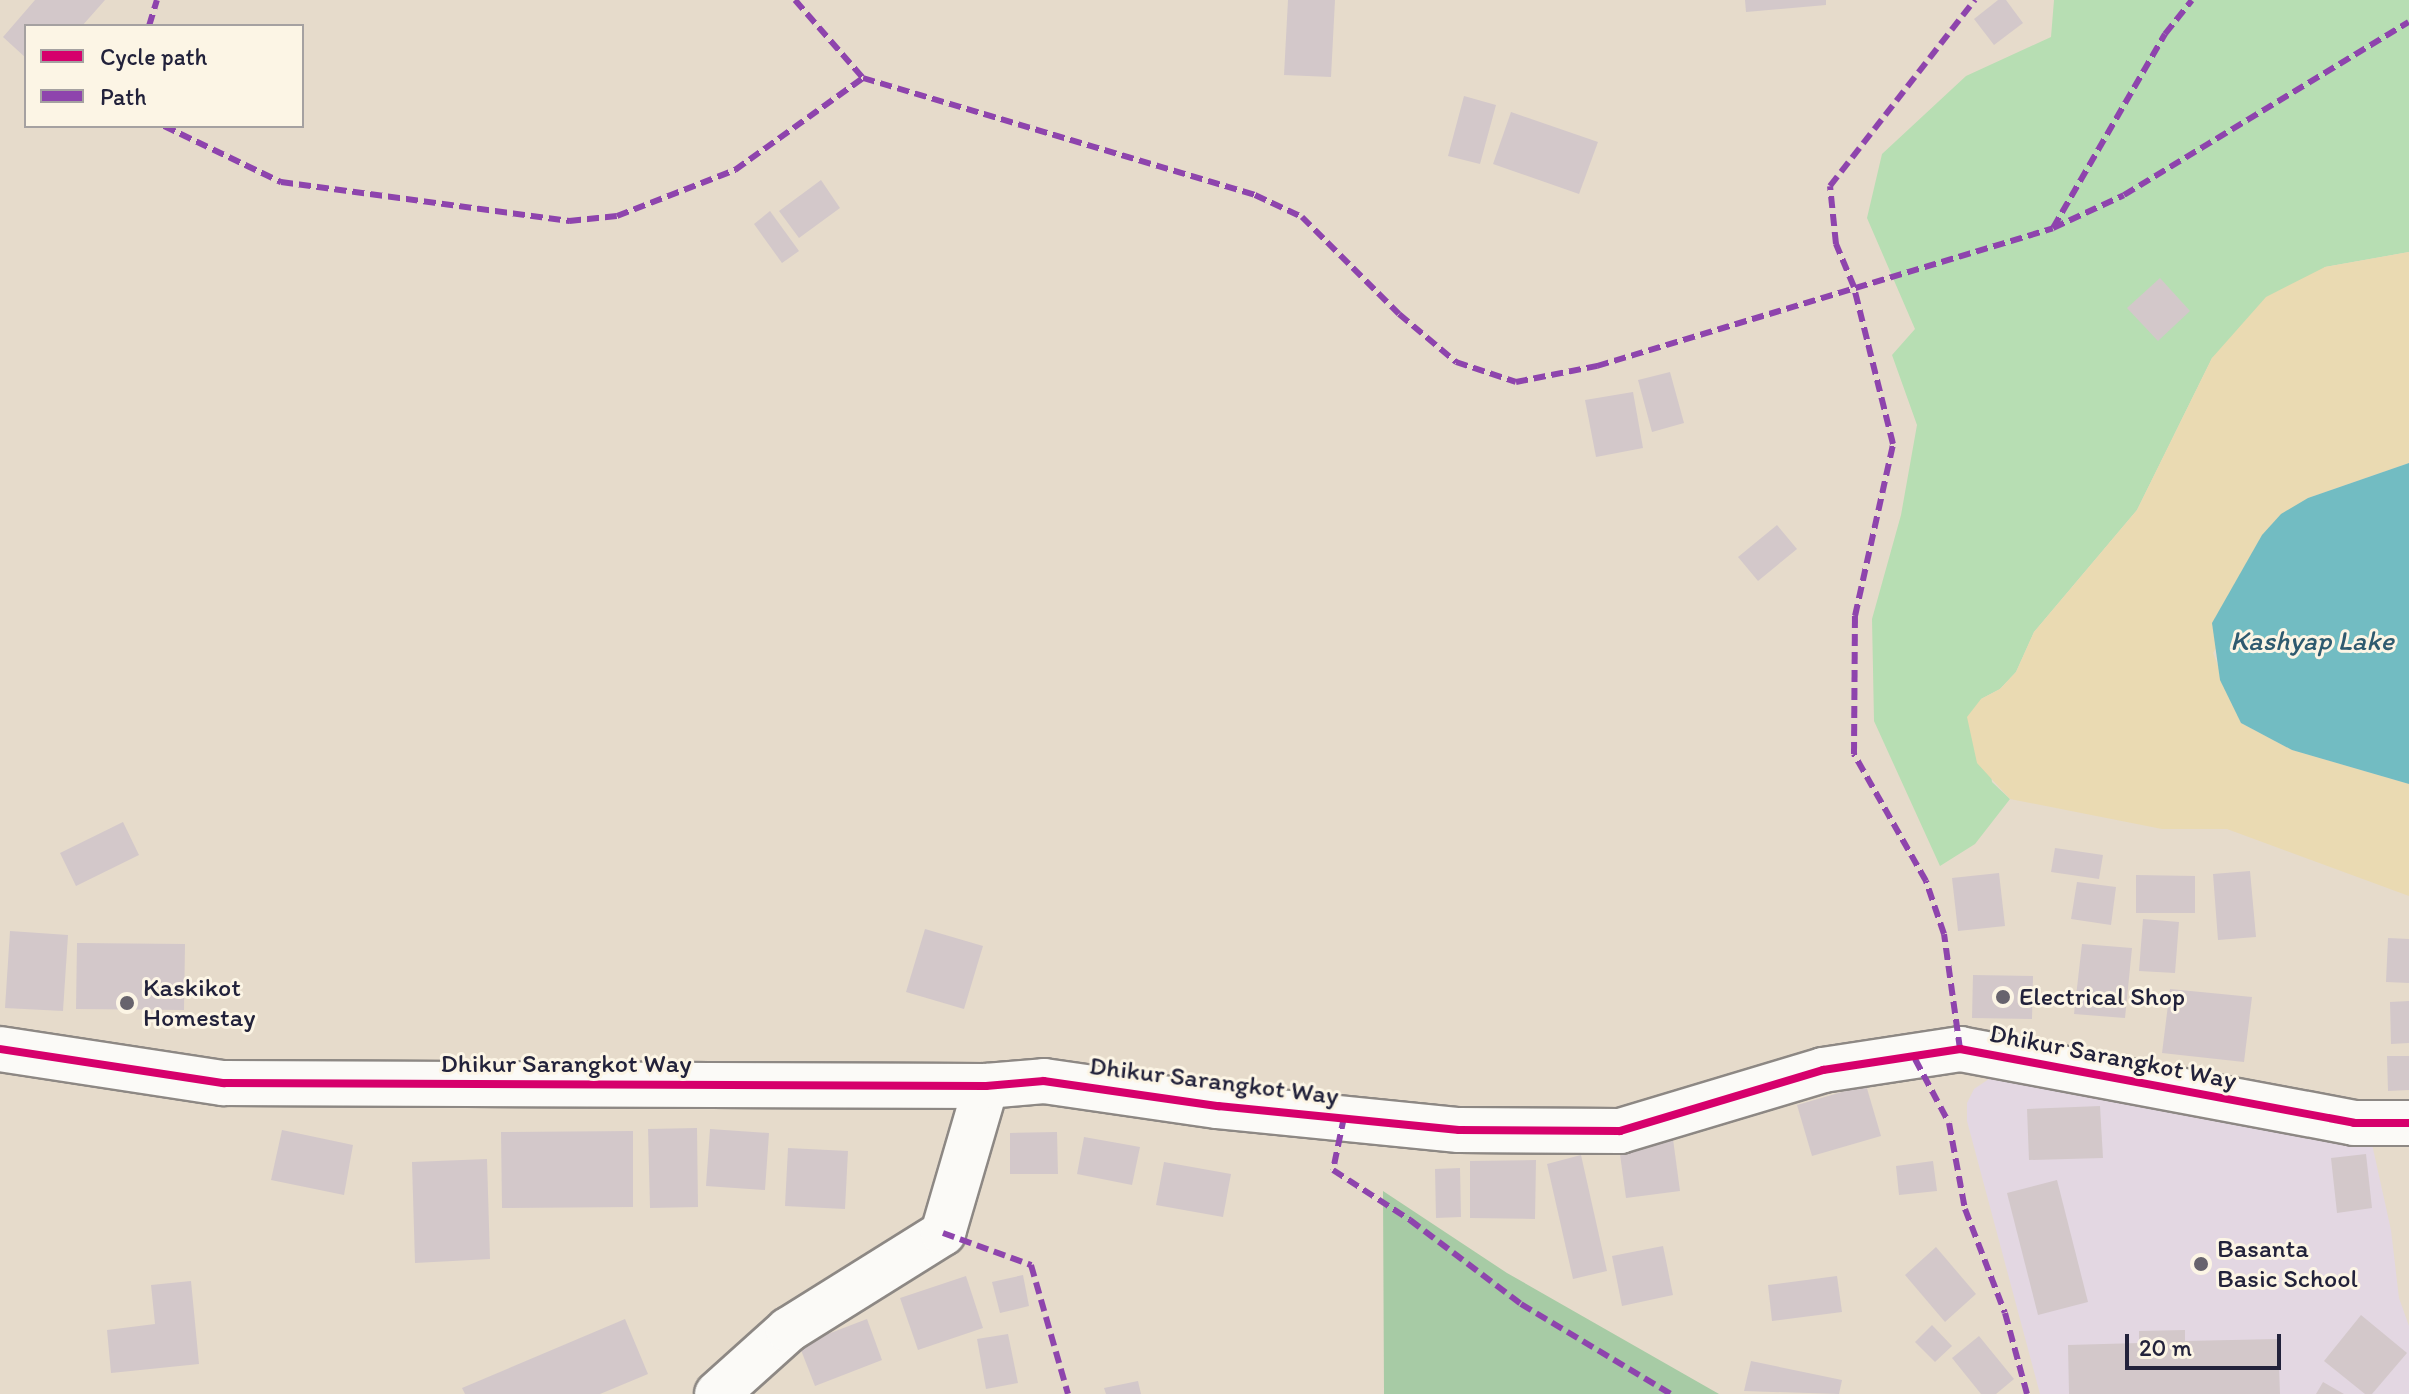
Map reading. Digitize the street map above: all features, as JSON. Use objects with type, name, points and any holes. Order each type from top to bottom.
[{"type":"street","name":"Dhikur Sarangkot Way","points":[[0,1049],[223,1083],[986,1086],[1044,1081],[1218,1106],[1459,1130],[1620,1131],[1823,1070],[1960,1049],[2354,1123],[2409,1123]]},
{"type":"street","points":[[717,1394],[788,1330],[943,1233],[986,1086]]},
{"type":"shaded area","name":"Basanta Basic School","points":[[1998,1073],[2370,1135],[2391,1230],[2399,1298],[2409,1326],[2409,1394],[2040,1394],[1967,1121],[1967,1103],[1974,1089]]},
{"type":"green space","points":[[2054,0],[2409,0],[2409,252],[2325,267],[2212,358],[2137,510],[2034,632],[2016,672],[2000,689],[1981,699],[1992,782],[2010,799],[1975,844],[1940,866],[1874,721],[1872,619],[1901,515],[1917,425],[1892,355],[1915,329],[1867,218],[1882,154],[1966,76],[2051,37]]},
{"type":"green space","points":[[1383,1191],[1507,1273],[1719,1394],[1384,1394]]},
{"type":"sand","points":[[2409,252],[2409,463],[2308,498],[2213,653],[2241,723],[2292,750],[2409,784],[2409,896],[2227,829],[2162,829],[2010,799],[1977,763],[1967,717],[1981,699],[2000,689],[2016,672],[2034,632],[2137,510],[2212,358],[2266,297],[2325,267]]},
{"type":"water","name":"Kashyap Lake","points":[[2409,463],[2409,784],[2292,750],[2241,723],[2220,680],[2212,623],[2262,535],[2281,514],[2308,498]]},
{"type":"building","points":[[35,0],[105,0],[84,24],[24,24],[24,56],[3,37]]},
{"type":"building","points":[[1288,0],[1335,0],[1331,77],[1284,75]]},
{"type":"building","points":[[1745,0],[1826,0],[1826,5],[1746,12]]},
{"type":"building","points":[[1998,0],[2006,0],[2023,23],[1994,45],[1974,19]]},
{"type":"building","points":[[1464,96],[1496,105],[1480,164],[1448,156]]},
{"type":"building","points":[[1511,112],[1598,142],[1579,194],[1493,164]]},
{"type":"building","points":[[821,180],[840,208],[799,238],[779,211]]},
{"type":"building","points":[[770,211],[799,251],[782,263],[754,224]]},
{"type":"building","points":[[2160,278],[2190,311],[2158,341],[2127,308]]},
{"type":"building","points":[[1670,372],[1684,423],[1652,432],[1638,380]]},
{"type":"building","points":[[1633,392],[1643,448],[1596,457],[1585,400]]},
{"type":"building","points":[[1777,525],[1797,549],[1758,581],[1738,557]]},
{"type":"building","points":[[123,822],[139,855],[76,886],[60,853]]},
{"type":"building","points":[[2055,848],[2103,855],[2099,879],[2051,872]]},
{"type":"building","points":[[2250,871],[2256,937],[2218,940],[2213,874]]},
{"type":"building","points":[[1999,873],[2005,926],[1958,931],[1952,878]]},
{"type":"building","points":[[2136,875],[2195,876],[2195,913],[2136,913]]},
{"type":"building","points":[[2077,882],[2116,887],[2111,925],[2071,919]]},
{"type":"building","points":[[2143,919],[2179,922],[2175,973],[2139,971]]},
{"type":"building","points":[[925,929],[983,946],[964,1009],[906,992]]},
{"type":"building","points":[[10,931],[68,935],[63,1011],[5,1008]]},
{"type":"building","points":[[2388,938],[2409,939],[2409,983],[2386,982]]},
{"type":"building","points":[[77,943],[185,944],[184,1010],[76,1009]]},
{"type":"building","points":[[2082,944],[2132,948],[2125,1018],[2074,1014]]},
{"type":"building","name":"Electrical Shop","points":[[1973,975],[2033,976],[2032,1019],[1972,1018]]},
{"type":"building","points":[[2170,989],[2252,997],[2244,1062],[2162,1053]]},
{"type":"building","points":[[2409,1001],[2409,1043],[2391,1044],[2390,1002]]},
{"type":"building","points":[[2387,1056],[2409,1056],[2409,1090],[2388,1091]]},
{"type":"building","points":[[1866,1085],[1881,1136],[1812,1156],[1797,1105]]},
{"type":"building","points":[[2100,1106],[2103,1158],[2029,1160],[2027,1109]]},
{"type":"building","points":[[697,1128],[698,1207],[650,1208],[648,1129]]},
{"type":"building","points":[[710,1129],[769,1133],[765,1190],[706,1186]]},
{"type":"building","points":[[282,1130],[353,1145],[344,1195],[271,1180]]},
{"type":"building","points":[[633,1131],[633,1207],[502,1208],[501,1132]]},
{"type":"building","points":[[1057,1132],[1058,1174],[1010,1174],[1010,1133]]},
{"type":"building","points":[[1084,1137],[1140,1147],[1132,1185],[1077,1174]]},
{"type":"building","points":[[1673,1139],[1680,1191],[1626,1198],[1619,1147]]},
{"type":"building","points":[[788,1148],[848,1151],[845,1209],[785,1206]]},
{"type":"building","points":[[2366,1154],[2372,1208],[2337,1213],[2331,1158]]},
{"type":"building","points":[[1581,1155],[1607,1271],[1573,1279],[1547,1164]]},
{"type":"building","points":[[487,1159],[490,1259],[415,1263],[412,1162]]},
{"type":"building","points":[[1536,1160],[1535,1219],[1470,1218],[1470,1161]]},
{"type":"building","points":[[1933,1161],[1937,1191],[1899,1195],[1896,1166]]},
{"type":"building","points":[[1164,1162],[1231,1174],[1223,1217],[1156,1205]]},
{"type":"building","points":[[1460,1168],[1461,1217],[1436,1218],[1435,1169]]},
{"type":"building","points":[[2057,1180],[2088,1302],[2038,1315],[2007,1193]]},
{"type":"building","points":[[1663,1246],[1673,1295],[1622,1306],[1612,1256]]},
{"type":"building","points":[[1936,1247],[1976,1294],[1945,1322],[1905,1275]]},
{"type":"building","points":[[1023,1275],[1029,1306],[1000,1313],[992,1282]]},
{"type":"building","points":[[966,1276],[983,1328],[918,1350],[900,1298]]},
{"type":"building","points":[[1837,1276],[1842,1312],[1772,1321],[1768,1285]]},
{"type":"building","points":[[191,1281],[199,1364],[111,1373],[107,1330],[155,1324],[151,1285]]},
{"type":"building","points":[[2361,1315],[2407,1353],[2372,1394],[2365,1394],[2324,1361]]},
{"type":"building","points":[[625,1319],[648,1374],[600,1394],[465,1394],[462,1388]]},
{"type":"building","points":[[867,1319],[882,1360],[815,1386],[799,1345]]},
{"type":"building","points":[[1932,1325],[1952,1346],[1935,1362],[1915,1342]]},
{"type":"building","points":[[2185,1330],[2185,1341],[2278,1339],[2280,1394],[2069,1394],[2068,1345],[2139,1343],[2139,1331]]},
{"type":"building","points":[[1008,1334],[1018,1383],[986,1389],[977,1339]]},
{"type":"building","points":[[1979,1336],[2014,1379],[1996,1394],[1981,1394],[1952,1358]]},
{"type":"building","points":[[1751,1361],[1842,1380],[1839,1394],[1744,1391]]},
{"type":"building","points":[[1138,1381],[1141,1394],[1106,1394],[1104,1388]]},
{"type":"building","points":[[2323,1382],[2344,1394],[2316,1394]]},
{"type":"marked path","points":[[150,24],[157,0]]},
{"type":"marked path","points":[[795,0],[863,78]]},
{"type":"marked path","points":[[1960,1049],[1944,934],[1926,881],[1854,754],[1855,616],[1893,444],[1854,287],[1836,244],[1830,186],[1975,0]]},
{"type":"marked path","points":[[168,128],[281,182],[569,221],[617,216],[735,170],[863,78],[1255,195],[1302,217],[1399,314],[1456,362],[1516,382],[1597,366],[2053,228],[2165,34],[2192,0]]},
{"type":"marked path","points":[[2053,228],[2124,195],[2409,22]]},
{"type":"marked path","points":[[1915,1059],[1949,1123],[1965,1209],[2005,1313],[2027,1394]]},
{"type":"marked path","points":[[1344,1117],[1333,1170],[1410,1220],[1521,1304],[1671,1394]]},
{"type":"marked path","points":[[943,1233],[1031,1265],[1068,1394]]},
{"type":"cycle path","points":[[0,1049],[223,1083],[986,1086],[1044,1081],[1218,1106],[1459,1130],[1620,1131],[1823,1070],[1960,1049],[2354,1123],[2409,1123]]},
{"type":"place","name":"Electrical Shop","points":[[2003,997]]},
{"type":"place","name":"Kaskikot Homestay","points":[[127,1003]]},
{"type":"place","name":"Basanta Basic School","points":[[2201,1264]]}]
